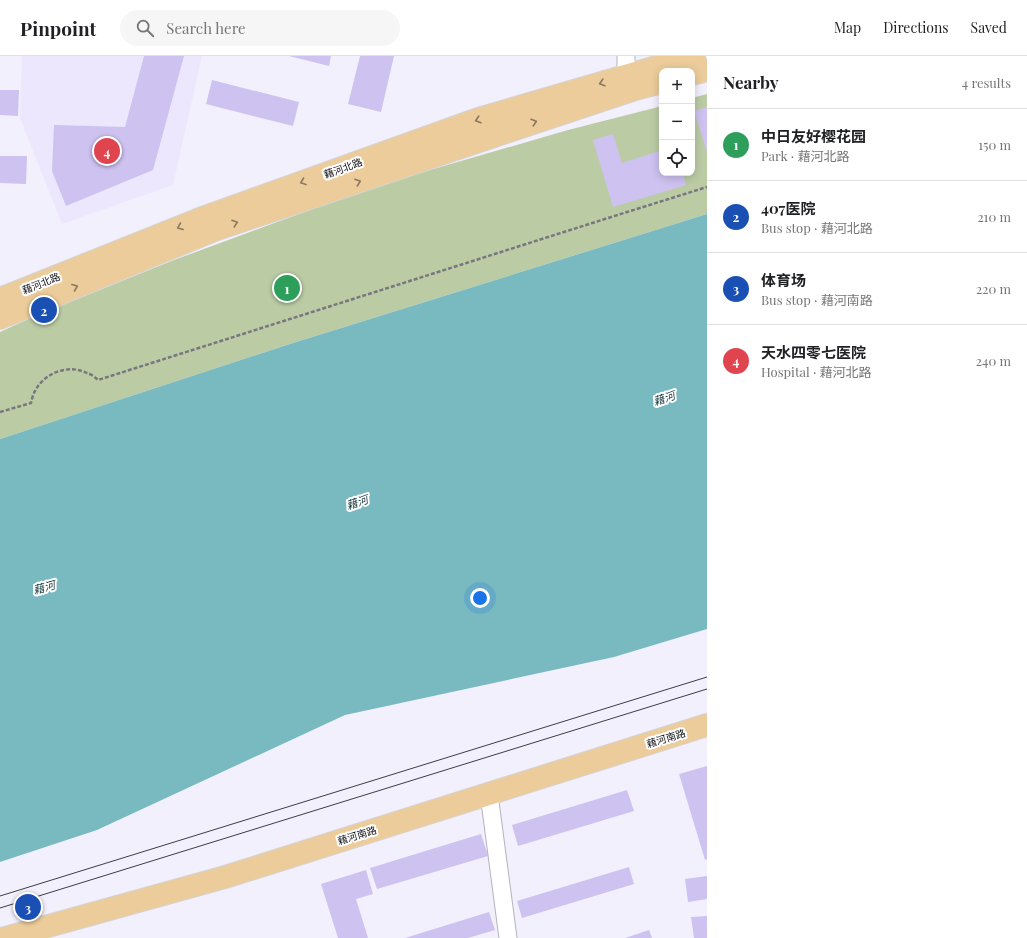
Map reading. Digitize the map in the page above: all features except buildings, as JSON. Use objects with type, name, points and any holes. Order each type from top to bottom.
[{"type":"main road","name":"藉河北路","points":[[0,299],[205,217],[478,119],[694,56]]},
{"type":"main road","points":[[695,73],[707,70]]},
{"type":"main road","name":"藉河北路","points":[[0,318],[217,229],[628,74],[659,81]]},
{"type":"main road","name":"藉河南路","points":[[4,938],[225,877],[707,725]]},
{"type":"street","points":[[489,794],[508,938]]},
{"type":"path","points":[[0,412],[31,402],[35,391],[42,381],[52,374],[64,370],[76,369],[88,373],[98,380],[707,187]]},
{"type":"shaded area","points":[[22,56],[202,56],[173,185],[62,224],[20,118]]},
{"type":"green space","points":[[707,94],[707,214],[293,343],[0,439],[0,332],[35,316],[174,260],[375,186],[568,130],[659,107],[659,176],[695,176],[695,97]]},
{"type":"water","name":"藉河","points":[[707,214],[707,629],[614,657],[345,715],[97,830],[0,862],[0,439],[293,343]]},
{"type":"tram line","points":[[0,896],[707,677]]},
{"type":"tram line","points":[[0,908],[707,689]]},
{"type":"place","name":"天水四零七医院","points":[[107,151]]},
{"type":"place","name":"中日友好樱花园","points":[[287,288]]},
{"type":"place","name":"407医院","points":[[44,310]]},
{"type":"place","name":"体育场","points":[[28,907]]}]
